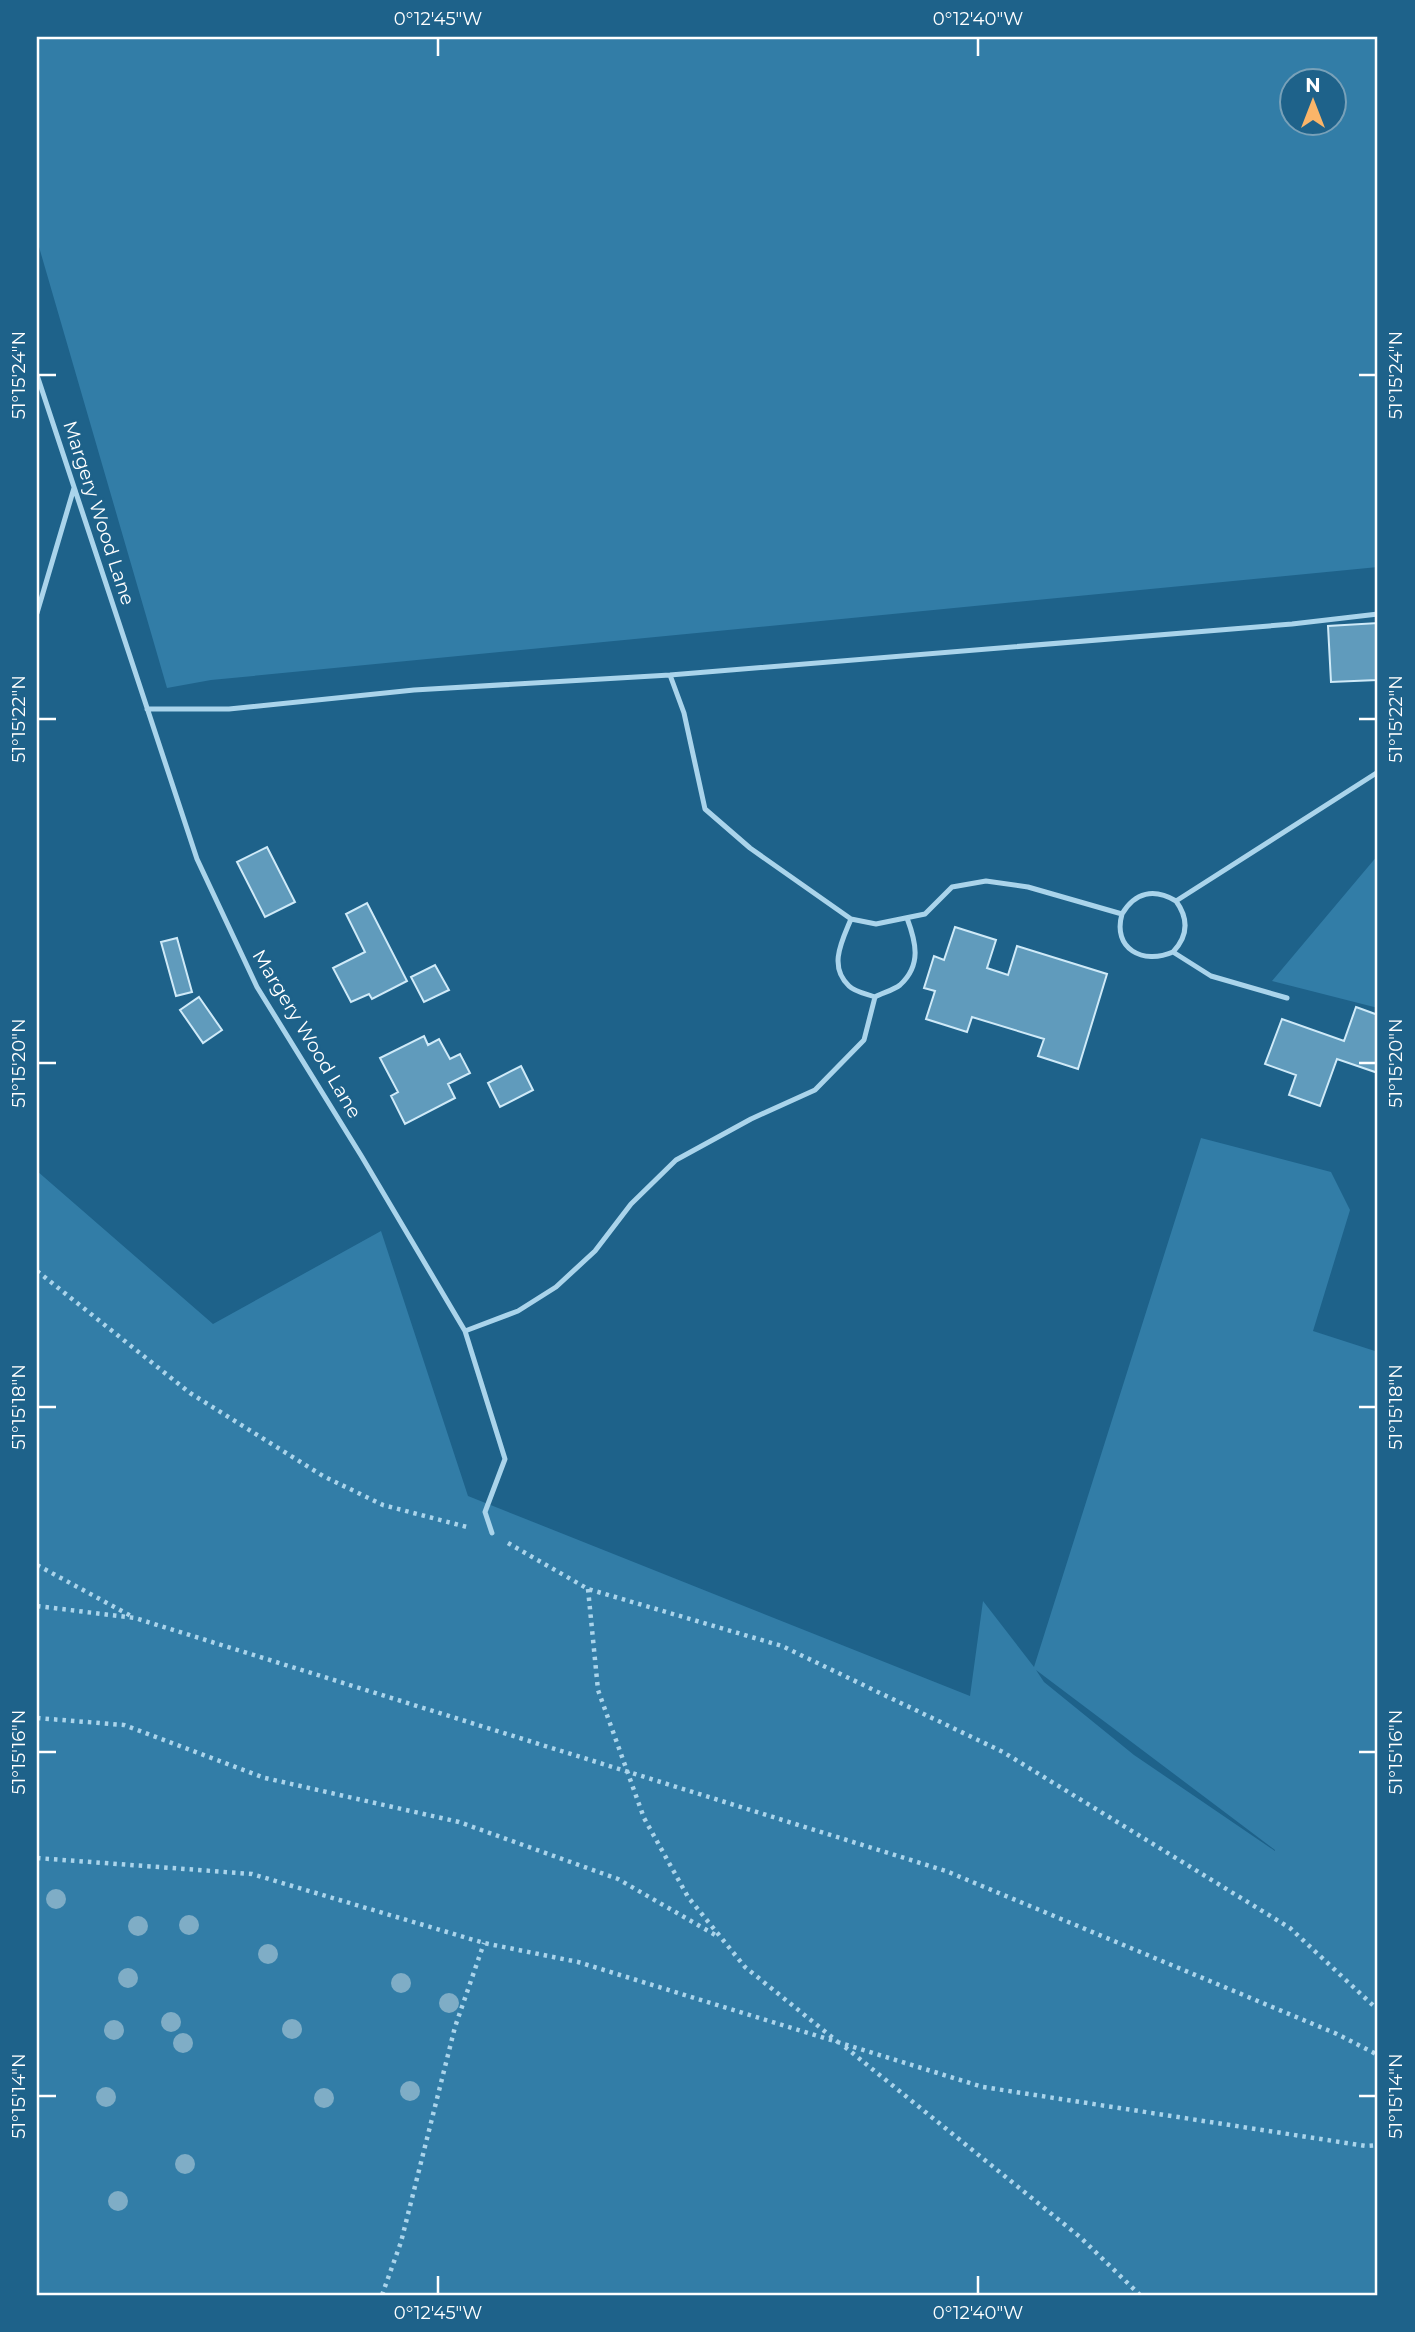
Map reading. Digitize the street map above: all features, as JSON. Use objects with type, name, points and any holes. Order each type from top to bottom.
[{"type":"lane","name":"Margery Wood Lane","points":[[37,375],[197,859],[257,987],[465,1331],[505,1460],[485,1512],[492,1533]]},
{"type":"lane","points":[[37,613],[74,488]]},
{"type":"lane","points":[[147,709],[229,709],[414,690],[670,675],[1292,624],[1378,614]]},
{"type":"lane","points":[[670,675],[684,713],[705,809],[750,848],[851,919],[876,924],[925,915],[952,887],[986,881],[1028,887],[1122,914]]},
{"type":"lane","points":[[1176,901],[1378,772]]},
{"type":"lane","points":[[1158,893],[1176,901],[1185,917],[1185,934],[1173,952],[1159,958],[1143,957],[1133,952],[1122,937],[1122,914],[1128,903],[1137,896],[1158,893]]},
{"type":"lane","points":[[851,919],[838,949],[839,971],[850,988],[875,997],[900,986],[914,965],[916,942],[907,918]]},
{"type":"lane","points":[[1173,952],[1211,976],[1287,998]]},
{"type":"lane","points":[[465,1331],[518,1311],[556,1287],[595,1251],[631,1204],[676,1160],[751,1119],[815,1090],[864,1040],[875,997]]},
{"type":"path","points":[[37,1271],[190,1393],[323,1476],[383,1505],[492,1533],[588,1589],[782,1646],[1003,1752],[1290,1928],[1378,2010]]},
{"type":"path","points":[[37,1565],[135,1618]]},
{"type":"path","points":[[588,1589],[598,1690],[644,1818],[688,1897],[745,1967],[1080,2237],[1140,2295]]},
{"type":"path","points":[[37,1606],[135,1618],[946,1871],[1337,2034],[1378,2055]]},
{"type":"path","points":[[37,1718],[124,1725],[265,1778],[459,1822],[618,1879],[722,1939]]},
{"type":"path","points":[[37,1858],[252,1874],[484,1942],[578,1962],[983,2087],[1366,2146],[1378,2145]]},
{"type":"path","points":[[382,2295],[401,2242],[455,2027],[484,1942]]},
{"type":"shaded area","points":[[37,37],[1378,37],[1378,567],[211,680],[167,688],[37,240]]},
{"type":"shaded area","points":[[1378,855],[1378,1008],[1272,981]]},
{"type":"shaded area","points":[[1201,1138],[1331,1172],[1350,1210],[1313,1331],[1378,1352],[1378,2295],[37,2295],[37,1171],[213,1324],[381,1231],[468,1496],[970,1696],[983,1601],[1034,1667]],"holes":[[[1036,1670],[1275,1850],[1134,1755],[1044,1682]]]},
{"type":"building","points":[[1378,623],[1377,680],[1331,682],[1328,626]]},
{"type":"building","points":[[267,847],[295,902],[265,917],[237,862]]},
{"type":"building","points":[[367,903],[407,981],[372,999],[369,994],[351,1002],[333,968],[365,952],[346,914]]},
{"type":"building","points":[[955,927],[996,940],[987,968],[1008,975],[1017,946],[1107,974],[1078,1069],[1038,1056],[1044,1039],[972,1017],[967,1032],[926,1019],[935,991],[924,988],[934,956],[944,960]]},
{"type":"building","points":[[177,938],[192,992],[176,996],[161,942]]},
{"type":"building","points":[[435,965],[449,990],[424,1002],[411,977]]},
{"type":"building","points":[[199,997],[222,1030],[203,1043],[180,1010]]},
{"type":"building","points":[[1356,1007],[1378,1015],[1378,1073],[1337,1059],[1320,1106],[1289,1095],[1296,1075],[1265,1064],[1282,1019],[1344,1041]]},
{"type":"building","points":[[424,1036],[428,1045],[439,1039],[450,1059],[460,1054],[470,1073],[448,1084],[455,1098],[405,1124],[391,1096],[398,1092],[380,1058]]},
{"type":"building","points":[[521,1066],[533,1090],[500,1107],[488,1083]]}]
